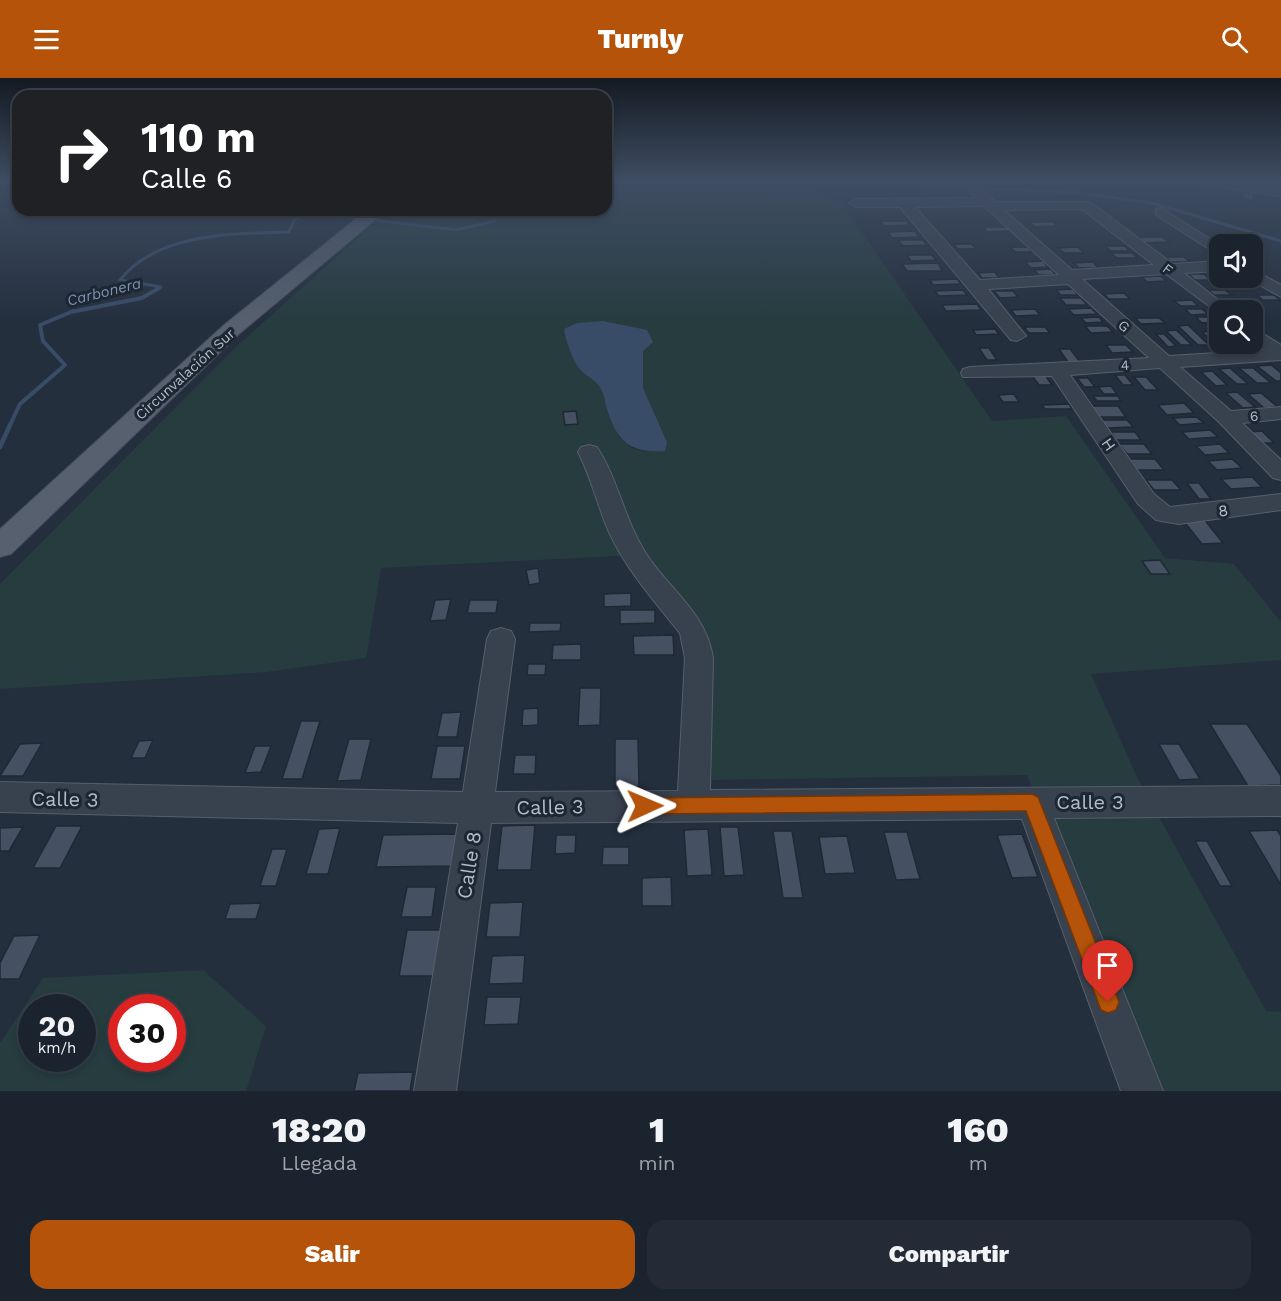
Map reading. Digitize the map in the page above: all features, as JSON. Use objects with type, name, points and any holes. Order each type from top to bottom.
[{"type":"main road","name":"Circunvalación Sur","points":[[0,546],[169,388],[315,258],[355,227]]},
{"type":"street","points":[[926,227],[977,285],[1017,336]]},
{"type":"street","name":"G","points":[[1017,227],[1226,418],[1281,474]]},
{"type":"street","name":"F","points":[[1114,227],[1210,300]]},
{"type":"street","points":[[1184,227],[1209,245]]},
{"type":"street","points":[[977,285],[1209,267]]},
{"type":"street","points":[[1263,281],[1281,292]]},
{"type":"street","points":[[1263,340],[1281,354]]},
{"type":"street","name":"4","points":[[970,373],[1057,370],[1281,354]]},
{"type":"street","name":"H","points":[[1057,370],[1146,499],[1164,514]]},
{"type":"street","name":"6","points":[[1226,418],[1281,413]]},
{"type":"street","points":[[589,452],[603,479],[620,530],[639,562],[691,628],[697,642],[699,658],[693,806]]},
{"type":"street","name":"8","points":[[1164,514],[1179,516],[1281,502]]},
{"type":"street","name":"Calle 8","points":[[435,1091],[501,639]]},
{"type":"street","name":"Calle 3","points":[[0,797],[478,808],[1281,801]]},
{"type":"street","points":[[1032,802],[1142,1091]]},
{"type":"green space","points":[[370,227],[858,227],[992,421],[1066,416],[1165,558],[1234,564],[1281,622],[1281,660],[1091,674],[1138,779],[1266,1011],[1281,1012],[1281,1091],[1155,1091],[1027,775],[712,780],[708,642],[634,555],[381,568],[366,658],[267,672],[0,689],[0,584],[238,345]],"holes":[[[566,340],[643,351],[643,388],[667,442],[646,452],[632,448],[619,437],[610,418],[601,387]]]},
{"type":"green space","points":[[203,970],[266,1026],[246,1091],[0,1091],[0,1043],[18,1016],[18,1072],[96,1072],[96,994],[32,994],[43,978]]},
{"type":"water","points":[[603,321],[647,330],[653,342],[643,351],[643,388],[667,442],[665,451],[643,450],[627,443],[621,437],[615,430],[600,387],[581,371],[574,360],[564,329],[577,323]]},
{"type":"building","points":[[983,227],[1007,227],[1011,231],[987,232]]},
{"type":"building","points":[[915,231],[919,237],[892,238],[888,232]]},
{"type":"building","points":[[1139,237],[1162,237],[1169,242],[1145,243]]},
{"type":"building","points":[[899,240],[923,240],[927,245],[902,246]]},
{"type":"building","points":[[954,244],[972,244],[976,249],[957,249]]},
{"type":"building","points":[[1105,246],[1124,246],[1130,251],[1111,251]]},
{"type":"building","points":[[1010,247],[1028,247],[1032,252],[1015,252]]},
{"type":"building","points":[[1078,247],[1084,253],[1064,253],[1058,248]]},
{"type":"building","points":[[1111,253],[1132,253],[1138,258],[1117,258]]},
{"type":"building","points":[[907,255],[932,255],[936,260],[911,261]]},
{"type":"building","points":[[1166,257],[1184,257],[1190,262],[1171,262]]},
{"type":"building","points":[[1043,261],[1048,267],[1031,268],[1025,262]]},
{"type":"building","points":[[1093,262],[1098,268],[1079,268],[1074,263]]},
{"type":"building","points":[[938,263],[942,271],[907,271],[902,264]]},
{"type":"building","points":[[1051,269],[1056,275],[1039,275],[1034,270]]},
{"type":"building","points":[[995,272],[999,278],[982,278],[978,273]]},
{"type":"building","points":[[1188,274],[1204,274],[1209,278],[1209,280],[1195,280]]},
{"type":"building","points":[[1161,276],[1166,281],[1147,282],[1142,277]]},
{"type":"building","points":[[957,279],[961,284],[933,285],[930,280]]},
{"type":"building","points":[[1073,289],[1078,295],[1061,295],[1056,290]]},
{"type":"building","points":[[963,290],[967,295],[939,296],[935,291]]},
{"type":"building","points":[[1208,290],[1225,290],[1232,295],[1214,295]]},
{"type":"building","points":[[994,291],[1013,291],[1018,297],[1000,298]]},
{"type":"building","points":[[1124,293],[1130,299],[1109,299],[1104,294]]},
{"type":"building","points":[[1257,295],[1274,295],[1280,300],[1263,300]]},
{"type":"building","points":[[1060,298],[1081,298],[1087,305],[1066,305]]},
{"type":"building","points":[[1237,298],[1239,300],[1219,300]]},
{"type":"building","points":[[1192,300],[1198,306],[1181,306],[1174,301]]},
{"type":"building","points":[[977,304],[981,310],[946,311],[942,305]]},
{"type":"building","points":[[1091,308],[1097,314],[1074,315],[1068,309]]},
{"type":"building","points":[[1035,309],[1040,315],[1016,316],[1011,310]]},
{"type":"building","points":[[1185,309],[1202,309],[1208,314],[1191,315]]},
{"type":"building","points":[[1099,317],[1103,322],[1086,323],[1081,318]]},
{"type":"building","points":[[1196,317],[1209,317],[1209,323],[1202,323]]},
{"type":"building","points":[[1135,318],[1159,318],[1165,323],[1141,324]]},
{"type":"building","points":[[1188,325],[1209,345],[1198,345],[1178,326]]},
{"type":"building","points":[[1085,326],[1107,326],[1113,332],[1091,333]]},
{"type":"building","points":[[1024,327],[1045,327],[1050,333],[1029,333]]},
{"type":"building","points":[[995,329],[999,334],[976,335],[973,330]]},
{"type":"building","points":[[1176,330],[1192,345],[1181,345],[1166,331]]},
{"type":"building","points":[[1209,331],[1209,338],[1202,332]]},
{"type":"building","points":[[1156,334],[1164,334],[1176,346],[1168,347]]},
{"type":"building","points":[[1106,345],[1126,345],[1133,352],[1112,353]]},
{"type":"building","points":[[979,348],[989,348],[997,360],[987,360]]},
{"type":"building","points":[[1059,349],[1070,349],[1080,362],[1068,362]]},
{"type":"building","points":[[1271,365],[1281,373],[1281,381],[1276,381],[1257,366]]},
{"type":"building","points":[[1230,368],[1248,384],[1237,384],[1219,369]]},
{"type":"building","points":[[1239,368],[1253,368],[1271,383],[1257,383]]},
{"type":"building","points":[[1212,371],[1227,385],[1216,386],[1201,372]]},
{"type":"building","points":[[1031,374],[1044,374],[1052,385],[1039,385]]},
{"type":"building","points":[[1115,375],[1125,375],[1133,385],[1123,385]]},
{"type":"building","points":[[1134,377],[1146,377],[1158,390],[1145,390]]},
{"type":"building","points":[[1077,378],[1088,378],[1095,387],[1084,387]]},
{"type":"building","points":[[1111,386],[1117,394],[1104,394],[1098,387]]},
{"type":"building","points":[[1237,392],[1255,407],[1243,408],[1226,393]]},
{"type":"building","points":[[1261,393],[1278,407],[1264,408],[1248,394]]},
{"type":"building","points":[[1014,394],[1019,402],[1003,402],[998,395]]},
{"type":"building","points":[[1093,396],[1118,396],[1121,401],[1097,401]]},
{"type":"building","points":[[1184,403],[1194,413],[1167,415],[1158,405]]},
{"type":"building","points":[[1069,404],[1072,409],[1045,409],[1042,405]]},
{"type":"building","points":[[1090,406],[1118,406],[1126,417],[1098,417]]},
{"type":"building","points":[[576,411],[578,424],[565,425],[563,412]]},
{"type":"building","points":[[1196,417],[1204,423],[1180,425],[1173,418]]},
{"type":"building","points":[[1101,420],[1127,420],[1133,427],[1106,428]]},
{"type":"building","points":[[1210,430],[1218,437],[1189,439],[1182,432]]},
{"type":"building","points":[[1262,431],[1274,443],[1262,443],[1250,432]]},
{"type":"building","points":[[1111,432],[1135,432],[1141,440],[1116,440]]},
{"type":"building","points":[[1119,444],[1144,444],[1152,454],[1127,454]]},
{"type":"building","points":[[1220,444],[1229,453],[1205,455],[1196,446]]},
{"type":"building","points":[[1129,459],[1155,459],[1164,470],[1137,470]]},
{"type":"building","points":[[1232,459],[1242,468],[1217,470],[1208,461]]},
{"type":"building","points":[[1252,477],[1262,487],[1231,489],[1221,479]]},
{"type":"building","points":[[1146,480],[1172,480],[1181,490],[1154,490]]},
{"type":"building","points":[[1187,483],[1199,483],[1211,499],[1199,499]]},
{"type":"building","points":[[1203,518],[1223,543],[1202,544],[1182,519]]},
{"type":"building","points":[[1160,560],[1170,574],[1151,574],[1142,561]]},
{"type":"building","points":[[538,568],[540,583],[529,585],[526,570]]},
{"type":"building","points":[[631,593],[631,606],[604,607],[604,594]]},
{"type":"building","points":[[451,599],[446,620],[430,621],[435,600]]},
{"type":"building","points":[[470,600],[498,600],[496,613],[467,613]]},
{"type":"building","points":[[620,610],[655,610],[655,623],[620,624]]},
{"type":"building","points":[[530,623],[561,623],[560,631],[529,632]]},
{"type":"building","points":[[673,635],[674,655],[634,655],[633,636]]},
{"type":"building","points":[[581,644],[581,660],[552,660],[553,645]]},
{"type":"building","points":[[528,664],[546,664],[545,675],[527,675]]},
{"type":"building","points":[[580,688],[601,688],[600,725],[578,726]]},
{"type":"building","points":[[538,708],[538,725],[522,726],[523,709]]},
{"type":"building","points":[[461,712],[457,737],[437,737],[442,713]]},
{"type":"building","points":[[301,721],[320,721],[302,779],[282,779]]},
{"type":"building","points":[[1210,724],[1247,724],[1281,776],[1281,785],[1248,786]]},
{"type":"building","points":[[349,739],[371,739],[361,780],[337,781]]},
{"type":"building","points":[[615,739],[638,739],[639,787],[615,787]]},
{"type":"building","points":[[153,740],[145,758],[131,758],[139,741]]},
{"type":"building","points":[[42,743],[23,776],[0,776],[20,744]]},
{"type":"building","points":[[1159,744],[1179,744],[1200,779],[1179,780]]},
{"type":"building","points":[[255,746],[271,746],[261,772],[245,773]]},
{"type":"building","points":[[437,746],[465,746],[460,779],[431,779]]},
{"type":"building","points":[[515,755],[536,755],[535,774],[513,774]]},
{"type":"building","points":[[535,825],[531,870],[497,870],[502,826]]},
{"type":"building","points":[[56,826],[82,826],[60,868],[33,868]]},
{"type":"building","points":[[23,827],[9,851],[0,851],[0,828]]},
{"type":"building","points":[[720,827],[738,827],[744,875],[724,876]]},
{"type":"building","points":[[340,828],[328,874],[306,874],[319,829]]},
{"type":"building","points":[[708,829],[712,875],[687,876],[684,830]]},
{"type":"building","points":[[1277,830],[1281,836],[1281,885],[1249,831]]},
{"type":"building","points":[[773,831],[792,831],[803,898],[783,898]]},
{"type":"building","points":[[884,832],[907,832],[920,879],[896,880]]},
{"type":"building","points":[[457,834],[451,866],[376,867],[383,835]]},
{"type":"building","points":[[1022,834],[1038,877],[1012,878],[997,835]]},
{"type":"building","points":[[556,835],[576,835],[575,853],[555,854]]},
{"type":"building","points":[[847,836],[855,873],[825,874],[819,837]]},
{"type":"building","points":[[1195,841],[1207,841],[1232,886],[1220,886]]},
{"type":"building","points":[[603,847],[629,847],[629,865],[602,865]]},
{"type":"building","points":[[272,849],[287,849],[276,886],[260,886]]},
{"type":"building","points":[[671,877],[672,906],[642,906],[642,878]]},
{"type":"building","points":[[407,887],[436,887],[432,917],[401,917]]},
{"type":"building","points":[[523,902],[520,937],[486,937],[490,903]]},
{"type":"building","points":[[261,903],[256,919],[225,919],[230,904]]},
{"type":"building","points":[[407,930],[442,930],[434,976],[399,976]]},
{"type":"building","points":[[40,935],[19,979],[0,979],[0,963],[14,936]]},
{"type":"building","points":[[525,955],[523,983],[489,984],[492,956]]},
{"type":"building","points":[[487,997],[521,997],[518,1024],[484,1025]]},
{"type":"building","points":[[413,1072],[410,1091],[354,1091],[358,1073]]},
{"type":"waterway","name":"Carbonera","points":[[156,290],[161,287],[120,280],[136,264],[176,244],[221,235],[289,232],[291,227]]},
{"type":"waterway","name":"Carbonera","points":[[434,227],[456,230],[468,227]]},
{"type":"waterway","points":[[1234,227],[1281,241]]},
{"type":"waterway","name":"Carbonera","points":[[9,427],[20,404],[65,365],[43,341],[40,325],[71,312],[142,298],[159,288]]},
{"type":"waterway","name":"Carbonera","points":[[0,447],[10,425]]},
{"type":"route","points":[[645,806],[1032,802],[1108,1002]]}]
